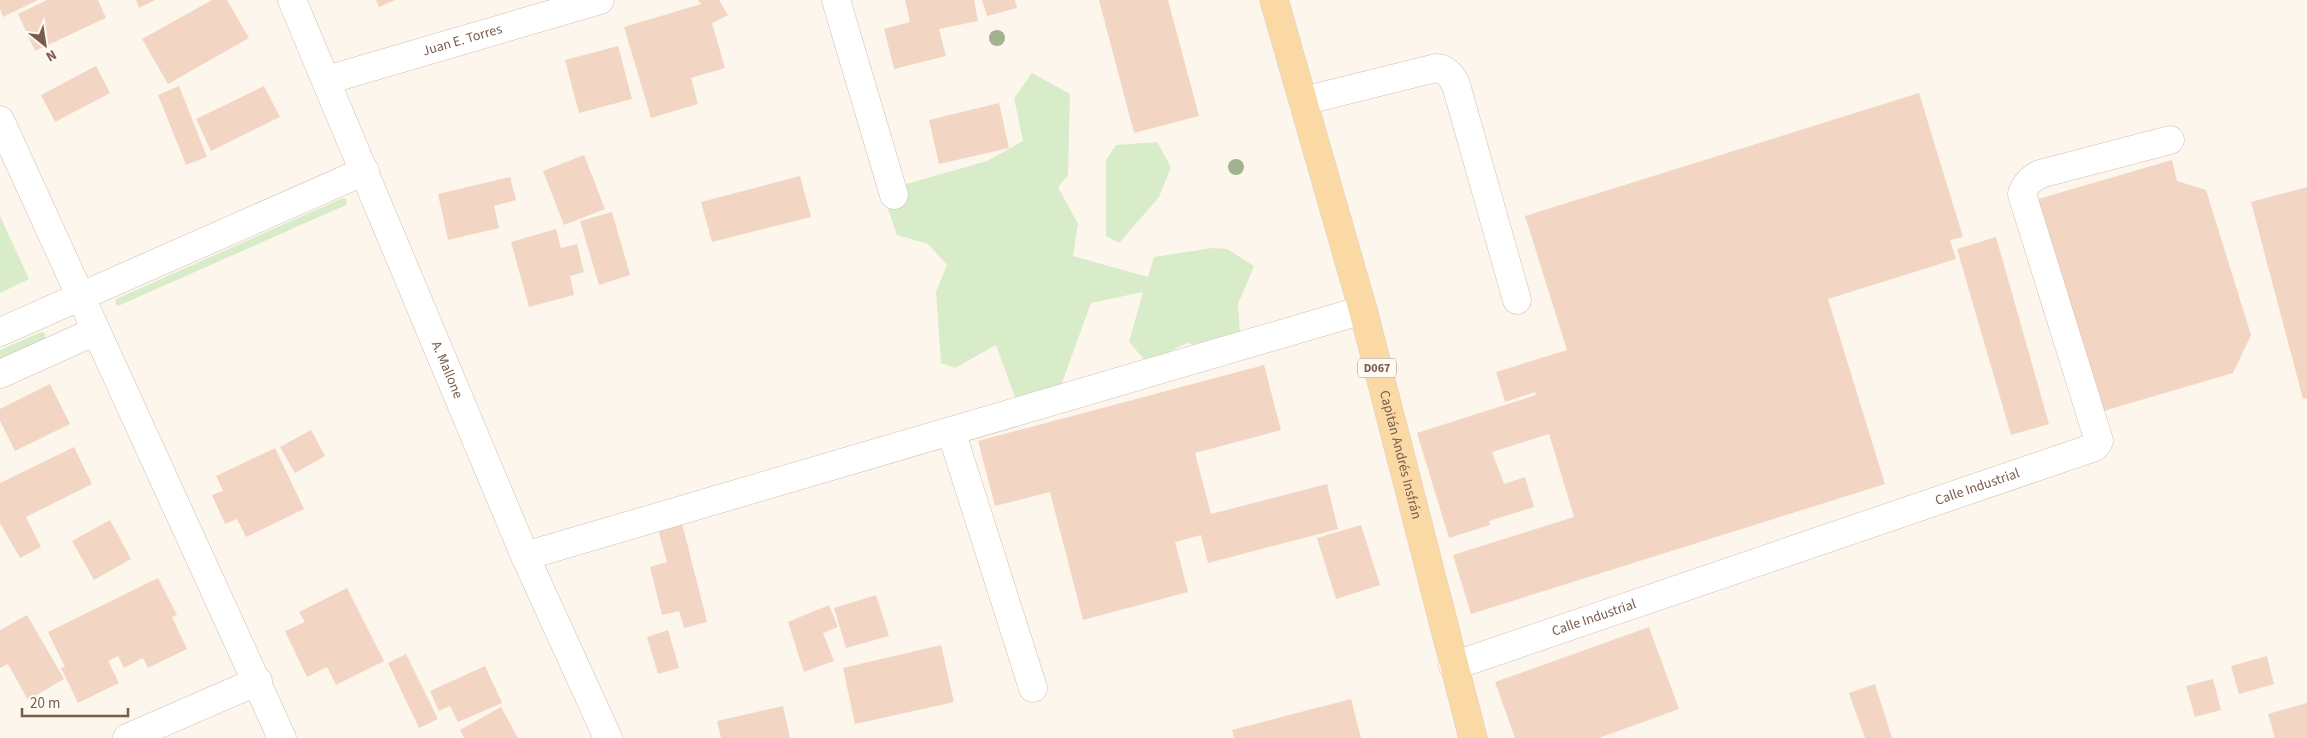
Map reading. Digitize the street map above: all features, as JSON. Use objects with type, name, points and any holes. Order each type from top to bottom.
[{"type":"main road","name":"Capitán Andrés Insfrán","points":[[1274,0],[1363,310],[1473,738]]},
{"type":"street","name":"A. Mallone","points":[[292,0],[524,556],[608,738]]},
{"type":"street","name":"Juan E. Torres","points":[[327,80],[600,0]]},
{"type":"street","points":[[836,0],[894,194]]},
{"type":"street","points":[[1303,101],[1436,68],[1442,69],[1447,73],[1456,85],[1517,300]]},
{"type":"street","points":[[0,120],[258,681],[282,738]]},
{"type":"street","name":"Calle Industrial","points":[[1453,666],[2095,447],[2099,441],[2022,194],[2031,179],[2040,174],[2170,140]]},
{"type":"street","points":[[0,332],[364,171]]},
{"type":"street","points":[[524,556],[1363,310]]},
{"type":"street","points":[[0,374],[96,331]]},
{"type":"street","points":[[951,431],[1033,688]]},
{"type":"street","points":[[127,738],[258,681]]},
{"type":"green space","points":[[1032,73],[1070,94],[1068,175],[1058,187],[1078,224],[1073,256],[1148,277],[1154,257],[1212,248],[1227,249],[1254,266],[1238,304],[1241,347],[1230,354],[1187,343],[1147,363],[1129,342],[1143,292],[1091,303],[1060,388],[1016,400],[996,345],[955,368],[941,363],[936,292],[947,265],[928,244],[897,235],[888,209],[903,185],[987,161],[1023,141],[1014,98]]},
{"type":"green space","points":[[1157,142],[1171,167],[1159,197],[1119,243],[1106,236],[1106,160],[1116,145]]},
{"type":"green space","points":[[343,198],[347,199],[346,205],[118,306],[115,303],[116,299]]},
{"type":"green space","points":[[0,216],[29,279],[0,293]]},
{"type":"green space","points":[[41,332],[45,333],[45,339],[0,359],[0,350]]},
{"type":"building","points":[[0,0],[38,0],[3,17],[0,9]]},
{"type":"building","points":[[47,0],[98,0],[106,18],[35,51],[18,14]]},
{"type":"building","points":[[136,0],[155,0],[139,8]]},
{"type":"building","points":[[212,0],[227,0],[249,38],[168,84],[142,39]]},
{"type":"building","points":[[376,0],[395,0],[379,7]]},
{"type":"building","points":[[698,0],[719,0],[728,15],[712,23],[725,68],[691,78],[698,104],[651,118],[624,27],[701,4]]},
{"type":"building","points":[[905,0],[974,0],[978,21],[939,29],[946,56],[894,69],[884,29],[910,22]]},
{"type":"building","points":[[982,0],[1015,0],[1017,8],[987,16]]},
{"type":"building","points":[[1099,0],[1168,0],[1199,116],[1134,133]]},
{"type":"building","points":[[618,46],[632,99],[579,113],[565,60]]},
{"type":"building","points":[[96,66],[110,93],[55,122],[41,95]]},
{"type":"building","points":[[179,86],[207,157],[186,165],[158,95]]},
{"type":"building","points":[[264,86],[280,117],[211,151],[196,119]]},
{"type":"building","points":[[1919,93],[1963,237],[1950,240],[1956,259],[1828,299],[1885,484],[1471,614],[1453,555],[1574,517],[1549,434],[1492,452],[1504,484],[1525,477],[1534,507],[1489,521],[1490,525],[1449,538],[1417,433],[1536,395],[1535,392],[1505,402],[1496,372],[1567,350],[1525,216]]},
{"type":"building","points":[[999,103],[1009,148],[939,164],[929,120]]},
{"type":"building","points":[[584,155],[605,209],[564,225],[543,171]]},
{"type":"building","points":[[2172,160],[2177,181],[2206,190],[2251,335],[2233,373],[2100,412],[2038,199]]},
{"type":"building","points":[[800,176],[811,217],[712,242],[701,202]]},
{"type":"building","points":[[510,177],[516,200],[494,206],[499,228],[448,240],[438,194]]},
{"type":"building","points":[[2307,187],[2307,398],[2303,399],[2251,202]]},
{"type":"building","points":[[612,212],[630,275],[599,285],[580,221]]},
{"type":"building","points":[[556,229],[561,248],[577,244],[584,272],[570,276],[574,295],[529,307],[511,242]]},
{"type":"building","points":[[1996,237],[2049,424],[2011,435],[1957,249]]},
{"type":"building","points":[[1264,365],[1281,430],[1195,453],[1211,514],[1327,484],[1338,529],[1208,563],[1201,535],[1175,542],[1188,592],[1083,620],[1050,492],[995,506],[978,441]]},
{"type":"building","points":[[50,384],[70,424],[15,451],[0,421],[0,409]]},
{"type":"building","points":[[311,430],[325,456],[295,473],[280,447]]},
{"type":"building","points":[[74,447],[92,484],[26,517],[41,547],[20,558],[0,523],[0,483]]},
{"type":"building","points":[[275,448],[304,509],[246,537],[237,519],[225,524],[212,495],[223,491],[216,476]]},
{"type":"building","points":[[681,519],[707,622],[684,628],[679,611],[662,615],[650,567],[667,562],[657,526]]},
{"type":"building","points":[[110,520],[131,559],[94,580],[72,541]]},
{"type":"building","points":[[1361,525],[1380,585],[1336,599],[1317,538]]},
{"type":"building","points":[[158,578],[177,615],[172,617],[187,649],[148,668],[143,658],[124,668],[118,656],[108,661],[119,683],[78,703],[61,668],[65,667],[48,632]]},
{"type":"building","points":[[347,588],[384,661],[336,685],[327,667],[307,677],[285,631],[305,622],[299,612]]},
{"type":"building","points":[[876,595],[889,636],[846,648],[834,608]]},
{"type":"building","points":[[829,605],[838,627],[823,633],[834,661],[804,672],[788,622]]},
{"type":"building","points":[[27,615],[64,679],[28,700],[8,664],[0,668],[0,630]]},
{"type":"building","points":[[1649,627],[1679,709],[1599,738],[1515,738],[1495,682]]},
{"type":"building","points":[[668,630],[679,668],[658,674],[647,637]]},
{"type":"building","points":[[941,645],[954,702],[855,724],[843,668]]},
{"type":"building","points":[[406,654],[438,719],[419,728],[388,663]]},
{"type":"building","points":[[2267,656],[2274,684],[2239,694],[2231,666]]},
{"type":"building","points":[[485,666],[502,703],[458,722],[450,706],[439,711],[430,691]]},
{"type":"building","points":[[2213,679],[2221,710],[2195,717],[2186,686]]},
{"type":"building","points":[[1875,684],[1892,738],[1865,738],[1849,693]]},
{"type":"building","points":[[1351,699],[1361,738],[1234,738],[1232,730]]},
{"type":"building","points":[[2307,703],[2307,738],[2275,738],[2268,714]]},
{"type":"building","points":[[783,706],[790,738],[721,738],[717,721]]},
{"type":"building","points":[[501,707],[518,738],[464,738],[460,730]]}]
